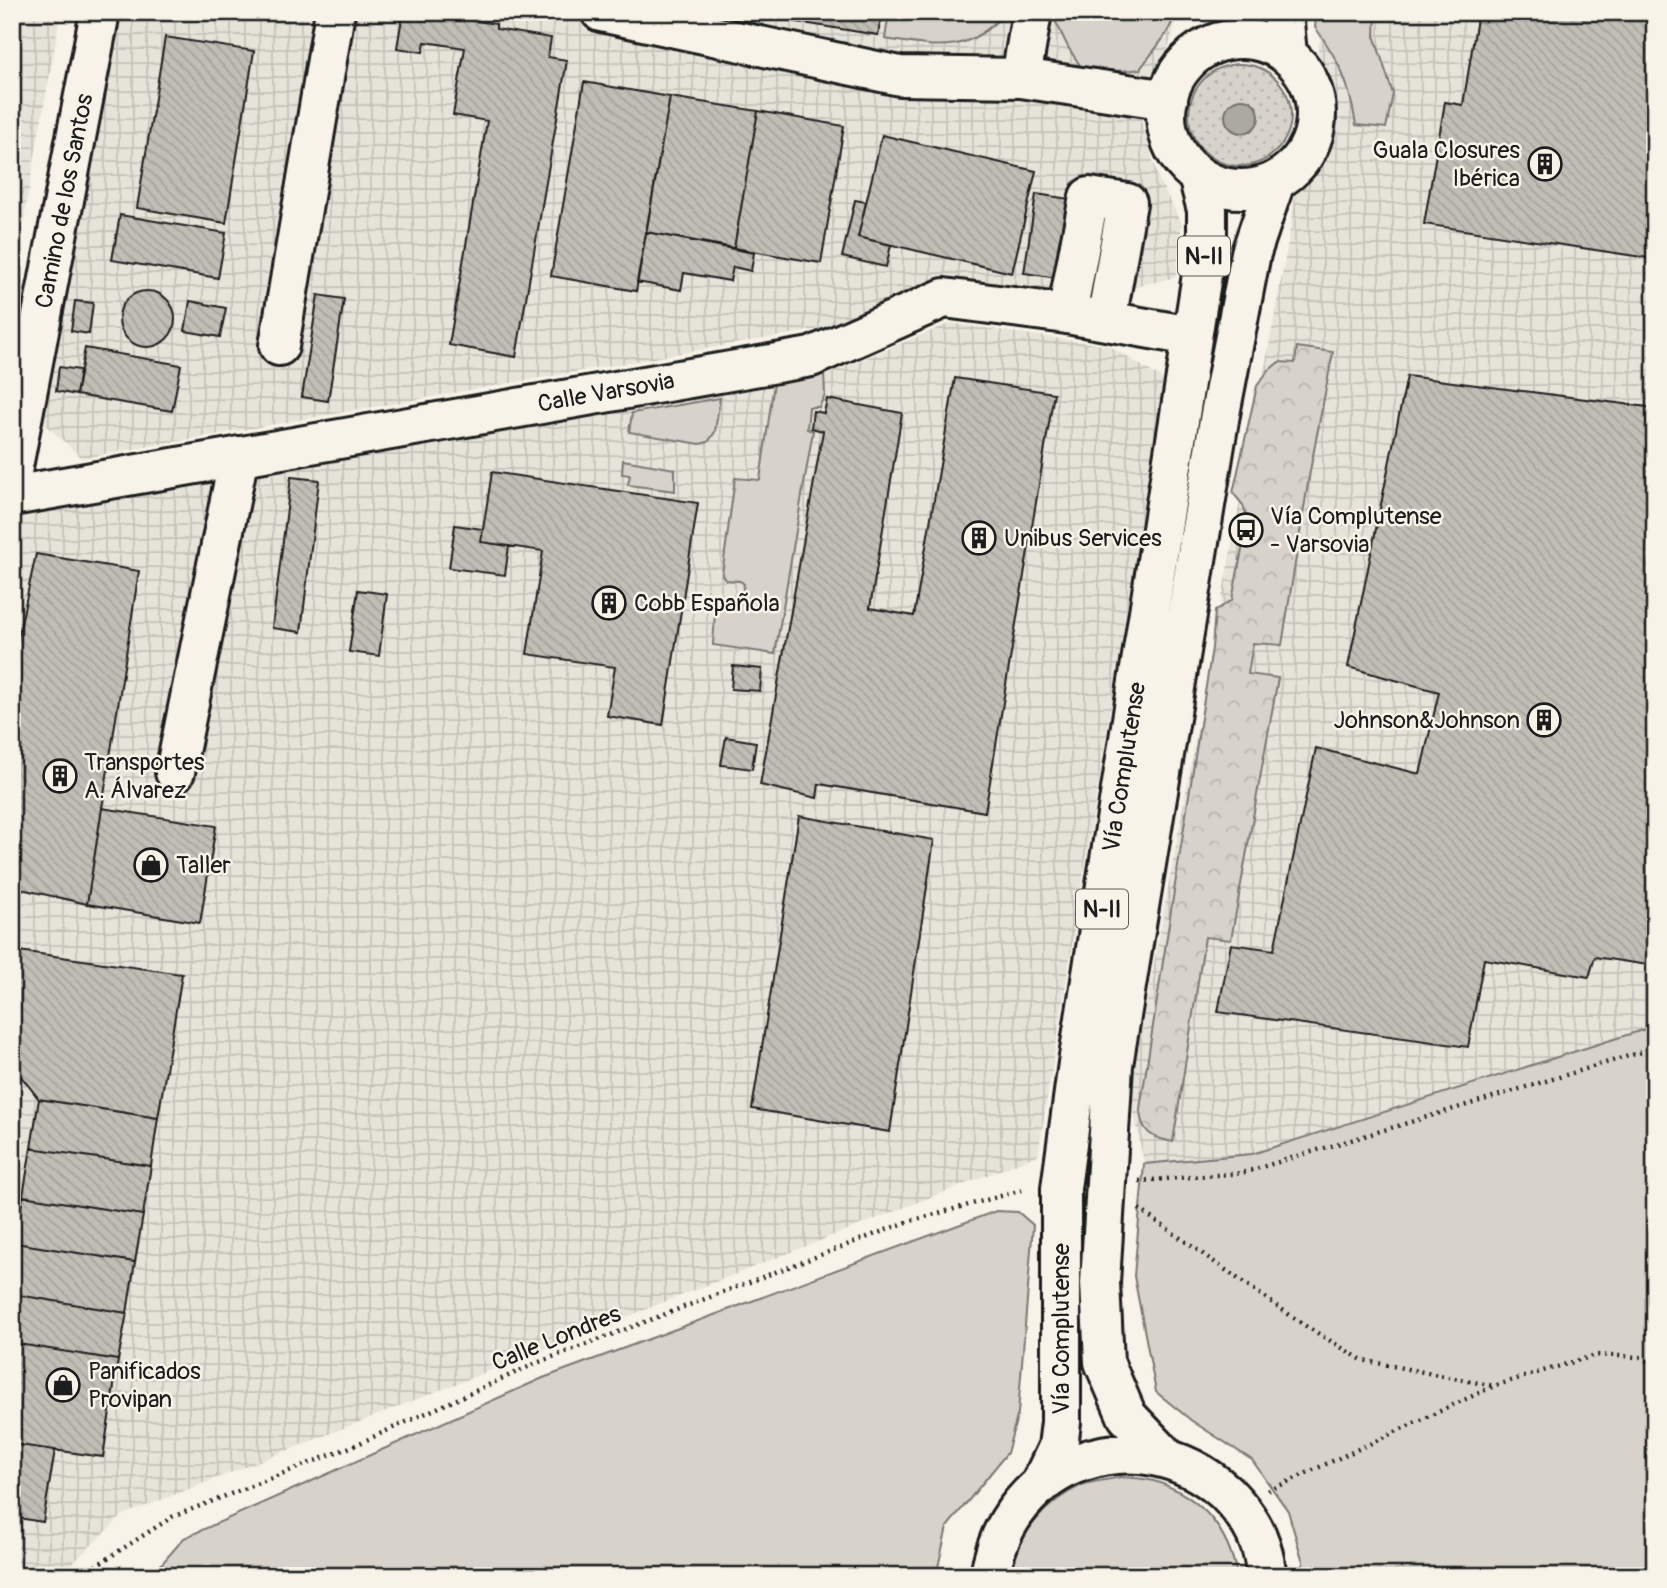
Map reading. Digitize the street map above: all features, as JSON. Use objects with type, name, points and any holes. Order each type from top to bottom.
[{"type":"main road","name":"Camino de los Santos","points":[[12,472],[100,12]]},
{"type":"main road","points":[[279,346],[335,12]]},
{"type":"main road","points":[[601,12],[900,76],[1021,78],[1168,100]]},
{"type":"main road","points":[[1021,78],[1032,12]]},
{"type":"main road","name":"N-II","points":[[1200,51],[1221,42],[1244,39],[1266,43],[1287,54],[1305,72],[1315,96],[1317,121],[1310,146],[1296,167],[1275,182],[1256,188],[1235,190],[1216,185],[1198,176],[1180,159],[1169,137],[1166,114],[1170,89],[1182,68],[1200,51],[1228,12]]},
{"type":"main road","points":[[1283,12],[1287,54]]},
{"type":"main road","name":"Vía Complutense","points":[[1041,1483],[1058,1447],[1061,1422],[1062,1188],[1078,1063],[1206,243],[1207,210],[1198,176]]},
{"type":"main road","name":"Vía Complutense","points":[[1166,1457],[1127,1416],[1104,1362],[1100,1283],[1113,1065],[1222,402],[1251,253],[1275,182]]},
{"type":"main road","points":[[1068,314],[1089,197],[1127,203],[1106,321]]},
{"type":"main road","name":"Calle Varsovia","points":[[12,496],[811,357],[944,298],[1068,314],[1191,336]]},
{"type":"main road","points":[[175,772],[239,456]]},
{"type":"main road","points":[[990,1576],[992,1558],[1003,1530],[1019,1504],[1041,1483],[1079,1461],[1122,1452],[1166,1457],[1206,1475],[1239,1505],[1260,1544],[1266,1576]]},
{"type":"path","points":[[1104,1184],[1242,1173],[1655,1048]]},
{"type":"path","points":[[1104,1184],[1304,1325],[1362,1360],[1494,1385]]},
{"type":"path","name":"Calle Londres","points":[[85,1576],[94,1567],[172,1517],[353,1446],[537,1363],[907,1222],[1032,1187],[1062,1188]]},
{"type":"path","points":[[1239,1505],[1494,1385],[1596,1355],[1640,1357],[1655,1366]]},
{"type":"shaded area","points":[[12,12],[61,12],[12,283]]},
{"type":"shaded area","points":[[105,12],[1177,12],[1172,37],[1141,120],[1159,180],[1182,223],[1176,277],[1081,300],[935,281],[831,327],[82,458],[40,420]]},
{"type":"shaded area","points":[[1324,12],[1655,12],[1655,1026],[1252,1154],[1144,1164],[1130,1092],[1287,248]]},
{"type":"shaded area","points":[[1242,99],[1254,104],[1259,116],[1254,128],[1242,133],[1230,128],[1225,116],[1230,104]]},
{"type":"shaded area","points":[[950,323],[1110,346],[1164,380],[1038,1155],[123,1515],[59,1576],[12,1576],[12,515],[823,376]]},
{"type":"green space","points":[[889,12],[1005,12],[978,36],[964,42],[935,46],[885,39]]},
{"type":"green space","points":[[1051,12],[1175,12],[1166,34],[1140,69],[1085,73],[1068,47]]},
{"type":"green space","points":[[1317,12],[1376,12],[1375,38],[1393,94],[1386,128],[1356,125],[1342,73],[1315,27]]},
{"type":"green space","points":[[1240,64],[1260,68],[1276,79],[1287,95],[1291,115],[1287,135],[1276,151],[1260,162],[1240,166],[1220,162],[1204,151],[1193,135],[1189,115],[1193,95],[1204,79],[1220,68]]},
{"type":"green space","points":[[1297,347],[1333,352],[1310,471],[1282,645],[1253,643],[1248,674],[1278,678],[1231,940],[1205,937],[1173,1142],[1159,1139],[1145,1129],[1140,1109],[1212,648],[1215,611],[1232,600],[1248,520],[1243,505],[1233,493],[1257,386],[1279,362],[1295,363]]},
{"type":"green space","points":[[824,372],[825,395],[819,407],[809,407],[807,429],[813,431],[775,654],[713,645],[715,612],[718,609],[738,610],[744,584],[726,580],[722,575],[735,478],[760,480],[774,383]]},
{"type":"green space","points":[[720,398],[715,432],[708,442],[700,444],[629,432],[632,413]]},
{"type":"green space","points":[[623,460],[675,469],[675,491],[628,485],[630,475],[622,474]]},
{"type":"green space","points":[[1655,1026],[1655,1576],[1303,1576],[1303,1562],[1288,1511],[1252,1460],[1192,1421],[1156,1392],[1134,1276],[1144,1164],[1252,1154]]},
{"type":"green space","points":[[996,1211],[1018,1212],[1033,1225],[1018,1413],[1007,1453],[947,1527],[936,1576],[151,1576],[184,1538],[543,1378]]},
{"type":"green space","points":[[1120,1477],[1157,1482],[1173,1488],[1200,1506],[1220,1530],[1237,1576],[1011,1576],[1018,1547],[1045,1510],[1082,1485]]},
{"type":"building","points":[[403,12],[459,14],[458,18],[496,24],[496,29],[551,38],[548,57],[567,60],[516,357],[449,345],[487,121],[453,115],[465,48],[425,42],[423,52],[397,48]]},
{"type":"building","points":[[735,12],[882,12],[878,35]]},
{"type":"building","name":"Guala Closures Ibérica","points":[[1478,12],[1655,12],[1655,259],[1424,224],[1445,102],[1463,105]]},
{"type":"building","points":[[165,37],[254,51],[226,223],[137,208]]},
{"type":"building","points":[[584,82],[670,97],[636,291],[551,276]]},
{"type":"building","points":[[670,97],[758,111],[734,248],[646,232]]},
{"type":"building","points":[[758,111],[844,126],[821,263],[734,248]]},
{"type":"building","points":[[882,135],[1036,171],[1012,273],[858,237]]},
{"type":"building","points":[[1036,194],[1070,199],[1058,278],[1024,273]]},
{"type":"building","points":[[855,200],[866,202],[858,237],[891,245],[886,267],[842,257]]},
{"type":"building","points":[[120,215],[226,233],[218,278],[112,260]]},
{"type":"building","points":[[646,232],[754,253],[751,271],[733,267],[730,281],[684,273],[681,290],[637,282]]},
{"type":"building","points":[[141,291],[153,291],[163,295],[171,303],[175,319],[171,335],[163,343],[153,347],[141,347],[131,343],[123,335],[119,325],[119,313],[123,303],[131,295]]},
{"type":"building","points":[[318,295],[344,299],[328,401],[302,397]]},
{"type":"building","points":[[75,301],[93,303],[89,334],[71,331]]},
{"type":"building","points":[[190,301],[226,308],[220,337],[185,331]]},
{"type":"building","points":[[85,348],[181,365],[172,411],[76,395]]},
{"type":"building","points":[[59,367],[80,370],[76,395],[56,391]]},
{"type":"building","name":"Johnson&Johnson","points":[[1407,376],[1655,408],[1655,966],[1595,957],[1589,977],[1484,959],[1468,1047],[1218,1012],[1231,944],[1274,950],[1316,748],[1420,774],[1439,692],[1348,667]]},
{"type":"building","name":"Unibus Services","points":[[955,378],[1054,393],[985,812],[819,784],[817,798],[760,785],[823,431],[811,428],[813,411],[824,413],[827,399],[902,413],[870,608],[914,616]]},
{"type":"building","name":"Cobb Española","points":[[492,472],[698,503],[663,725],[607,716],[615,667],[527,654],[543,551],[481,542]]},
{"type":"building","points":[[291,477],[319,480],[301,632],[272,628]]},
{"type":"building","points":[[455,525],[483,529],[481,542],[509,546],[505,575],[449,568]]},
{"type":"building","name":"Transportes A. Álvarez","points":[[36,554],[139,571],[87,904],[12,887],[12,665]]},
{"type":"building","points":[[358,590],[387,594],[379,656],[349,652]]},
{"type":"building","points":[[733,666],[762,669],[760,691],[731,689]]},
{"type":"building","points":[[726,737],[756,742],[752,769],[721,765]]},
{"type":"building","name":"Taller","points":[[102,808],[216,826],[200,923],[87,904]]},
{"type":"building","points":[[799,816],[934,840],[890,1132],[752,1109]]},
{"type":"building","points":[[12,950],[182,974],[158,1118],[39,1099],[12,1065]]},
{"type":"building","points":[[39,1099],[158,1118],[151,1166],[31,1148]]},
{"type":"building","points":[[31,1148],[151,1166],[143,1215],[23,1196]]},
{"type":"building","points":[[23,1196],[143,1215],[135,1262],[15,1243]]},
{"type":"building","points":[[15,1243],[135,1262],[127,1313],[12,1294]]},
{"type":"building","points":[[12,1294],[127,1313],[118,1360],[12,1343]]},
{"type":"building","name":"Panificados Provipan","points":[[12,1343],[118,1360],[103,1457],[12,1444]]},
{"type":"building","points":[[12,1444],[55,1450],[43,1522],[12,1517]]},
{"type":"place","name":"Guala Closures Ibérica","points":[[1545,164]]},
{"type":"place","name":"Vía Complutense - Varsovia","points":[[1246,530]]},
{"type":"place","name":"Unibus Services","points":[[979,538]]},
{"type":"place","name":"Cobb Española","points":[[609,603]]},
{"type":"place","name":"Johnson&Johnson","points":[[1544,720]]},
{"type":"place","name":"Transportes A. Álvarez","points":[[60,776]]},
{"type":"place","name":"Taller","points":[[151,865]]},
{"type":"place","name":"Panificados Provipan","points":[[63,1385]]}]
